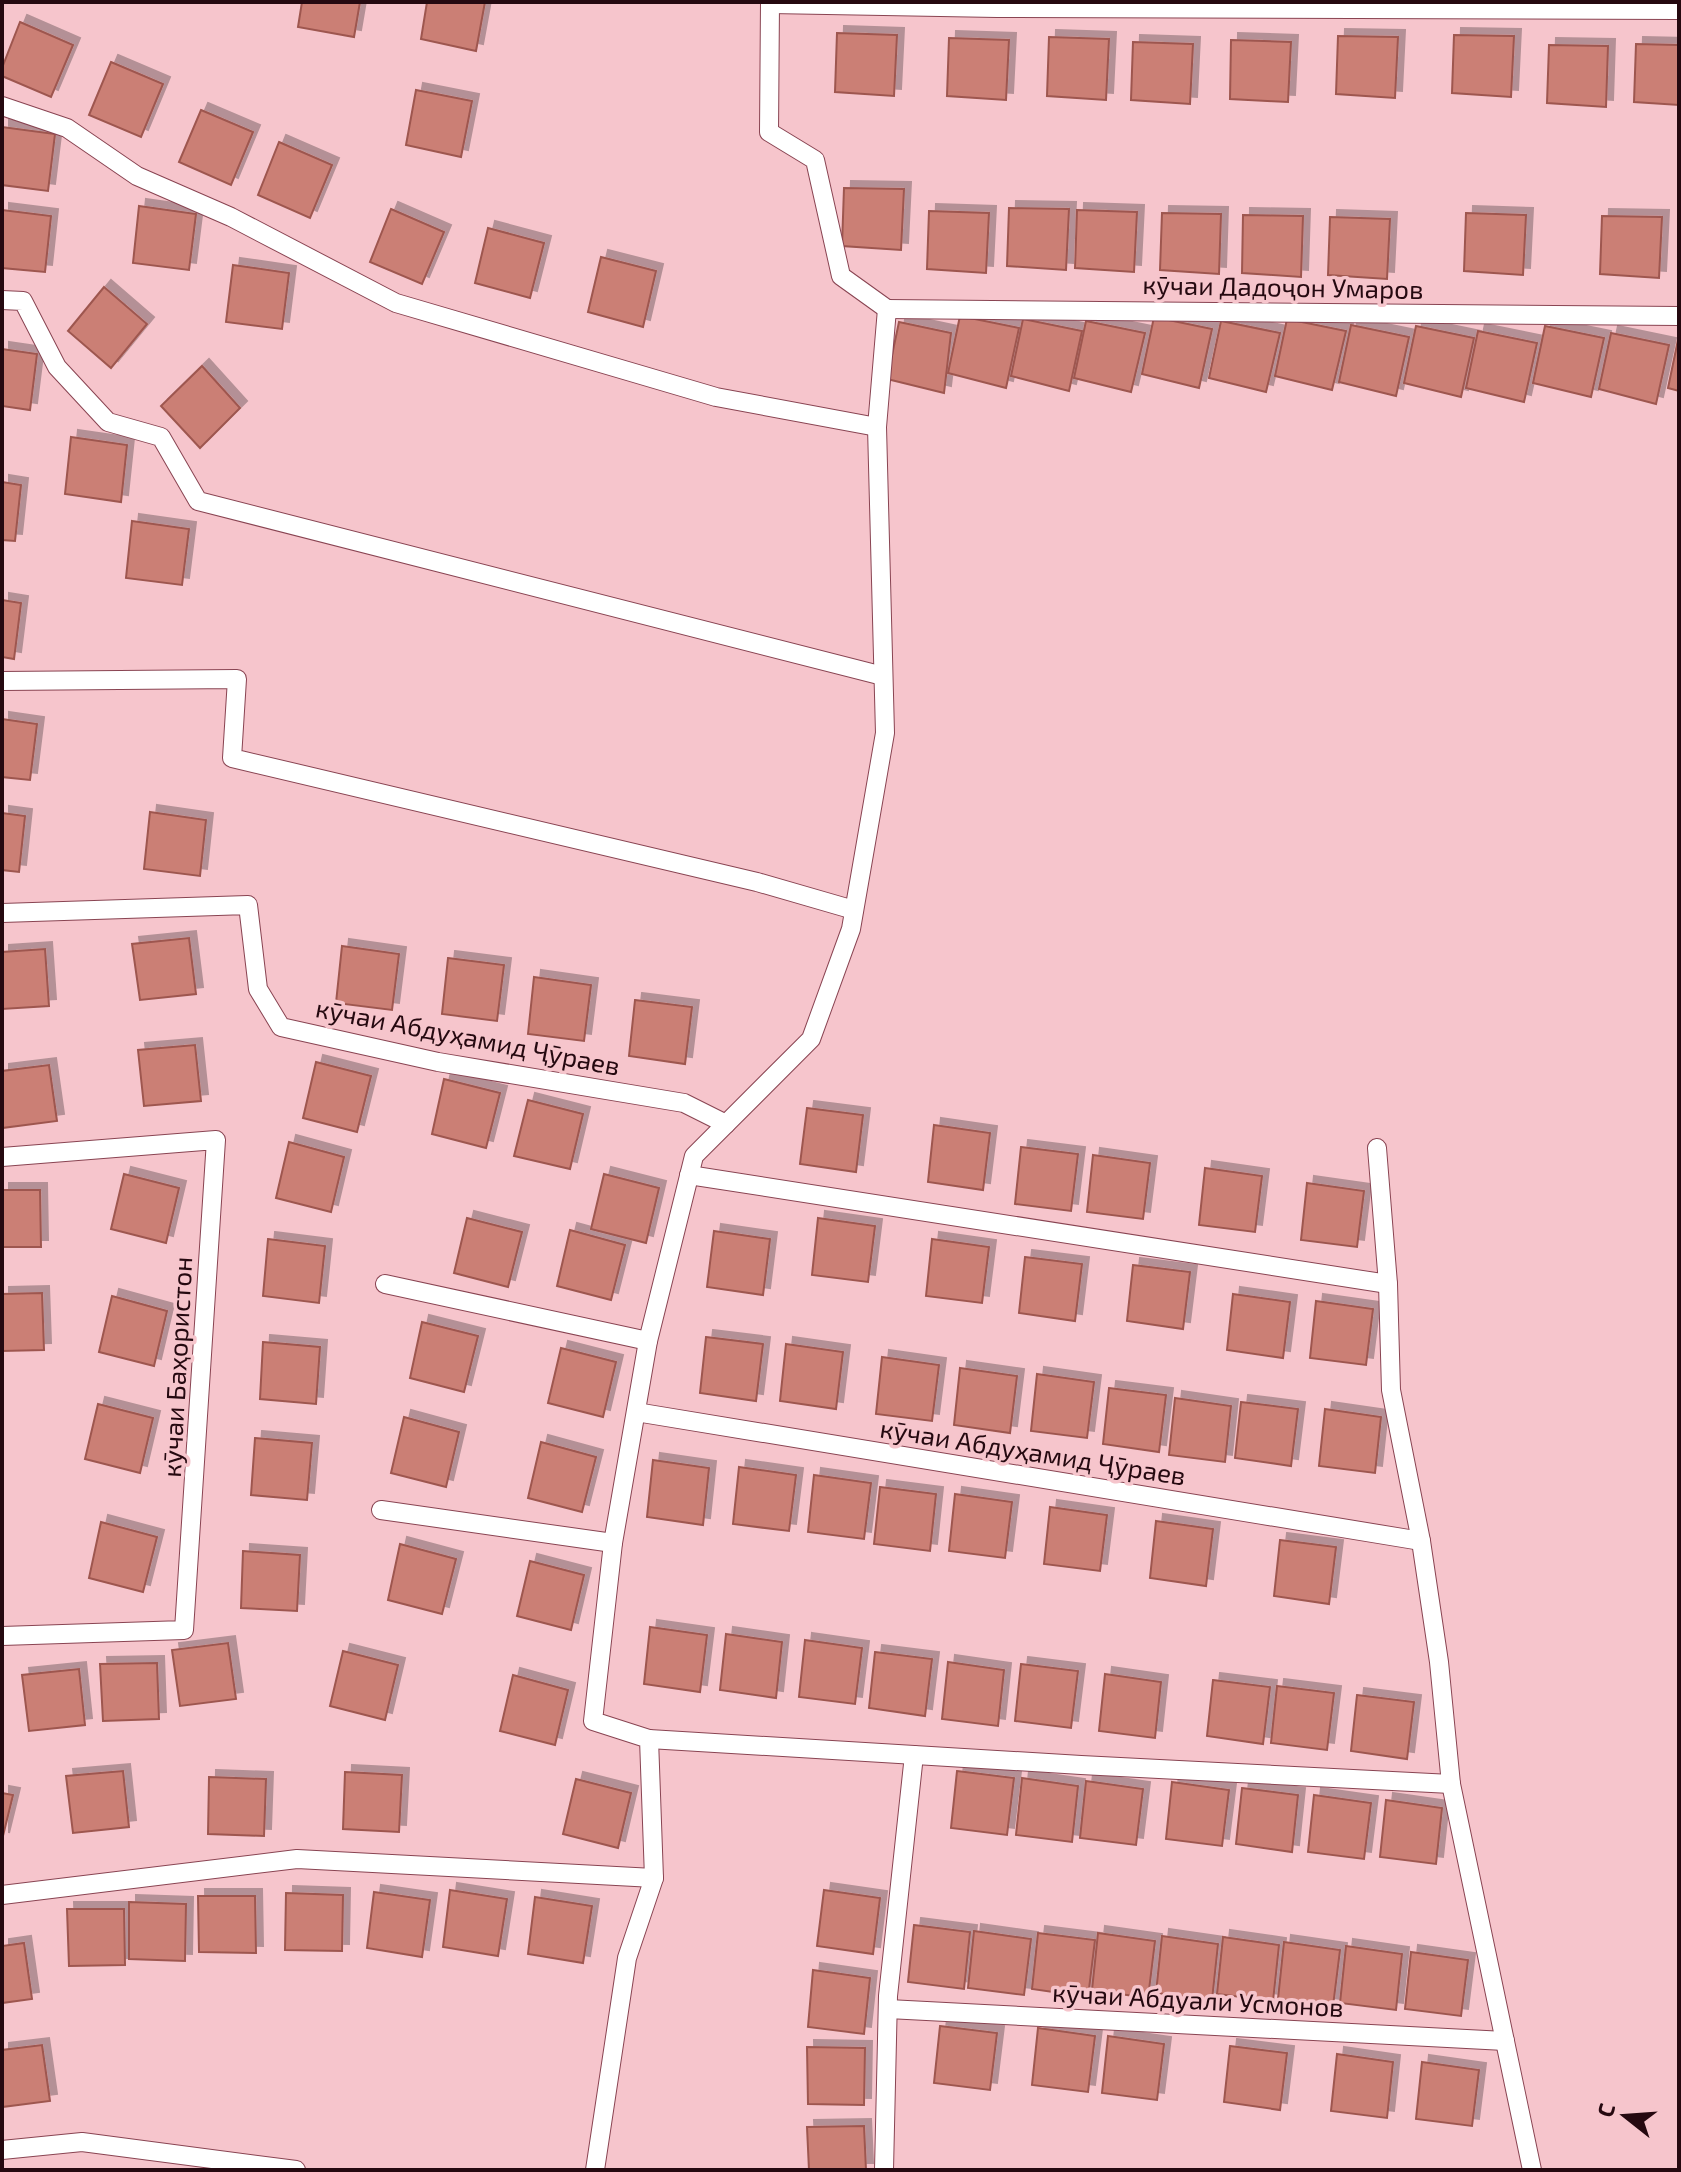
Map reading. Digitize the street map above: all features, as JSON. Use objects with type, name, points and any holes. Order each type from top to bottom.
[{"type":"street","points":[[1451,1784],[649,1739],[593,1721],[613,1543],[648,1341],[694,1156],[811,1039],[851,929],[885,733],[877,427],[887,309],[841,276],[815,160],[769,132],[770,3],[997,8],[1679,10]]},
{"type":"street","points":[[2,106],[67,128],[137,176],[231,217],[396,303],[716,397],[877,427]]},
{"type":"street","points":[[2,300],[23,301],[57,367],[108,422],[161,437],[198,501],[883,676]]},
{"type":"street","name":"кӯчаи Дадоҷон Умаров","points":[[887,309],[1679,316]]},
{"type":"street","points":[[2,681],[237,679],[232,758],[757,882],[854,910]]},
{"type":"street","name":"кӯчаи Абдуҳамид Ҷӯраев","points":[[2,913],[248,905],[258,989],[281,1027],[438,1062],[684,1103],[726,1124]]},
{"type":"street","name":"кӯчаи Баҳористон","points":[[2,1157],[216,1140],[184,1630],[2,1636]]},
{"type":"street","points":[[1377,1148],[1388,1284],[1391,1390],[1421,1541],[1439,1662],[1451,1784],[1532,2170]]},
{"type":"street","points":[[689,1175],[1388,1284]]},
{"type":"street","points":[[385,1284],[648,1341]]},
{"type":"street","name":"кӯчаи Абдуҳамид Ҷӯраев","points":[[636,1412],[1421,1541]]},
{"type":"street","points":[[381,1510],[613,1543]]},
{"type":"street","points":[[595,2170],[627,1958],[654,1878],[649,1739]]},
{"type":"street","points":[[884,2170],[888,2009],[914,1755]]},
{"type":"street","points":[[2,1895],[297,1859],[654,1878]]},
{"type":"street","name":"кӯчаи Абдуали Усмонов","points":[[888,2009],[1505,2041]]},
{"type":"street","points":[[2,2150],[82,2142],[296,2170]]},
{"type":"building","points":[[302,2],[360,2],[354,37],[298,27]]},
{"type":"building","points":[[427,2],[485,2],[476,51],[421,39]]},
{"type":"building","points":[[20,22],[73,45],[51,97],[2,76],[2,68]]},
{"type":"building","points":[[837,33],[897,35],[894,96],[835,92]]},
{"type":"building","points":[[1454,35],[1514,36],[1511,97],[1452,93]]},
{"type":"building","points":[[1338,36],[1398,37],[1395,98],[1336,94]]},
{"type":"building","points":[[1049,37],[1109,39],[1106,100],[1047,96]]},
{"type":"building","points":[[949,38],[1009,40],[1006,100],[947,96]]},
{"type":"building","points":[[1231,40],[1291,42],[1288,102],[1230,99]]},
{"type":"building","points":[[1133,42],[1193,44],[1190,104],[1131,100]]},
{"type":"building","points":[[1636,44],[1679,45],[1679,105],[1634,102]]},
{"type":"building","points":[[1549,45],[1608,46],[1606,107],[1547,103]]},
{"type":"building","points":[[111,62],[163,84],[141,137],[89,115]]},
{"type":"building","points":[[416,90],[472,101],[461,157],[406,145]]},
{"type":"building","points":[[201,110],[253,132],[231,185],[179,162]]},
{"type":"building","points":[[2,127],[55,134],[48,191],[2,185]]},
{"type":"building","points":[[279,142],[332,165],[310,218],[258,195]]},
{"type":"building","points":[[844,188],[904,189],[901,250],[842,246]]},
{"type":"building","points":[[139,206],[196,214],[189,270],[133,263]]},
{"type":"building","points":[[1009,208],[1069,209],[1066,270],[1007,266]]},
{"type":"building","points":[[391,209],[444,232],[422,284],[370,262]]},
{"type":"building","points":[[2,210],[51,216],[45,272],[2,268]]},
{"type":"building","points":[[1077,210],[1137,212],[1134,272],[1075,268]]},
{"type":"building","points":[[929,211],[989,213],[986,273],[927,269]]},
{"type":"building","points":[[1162,213],[1221,214],[1219,274],[1160,270]]},
{"type":"building","points":[[1466,213],[1526,215],[1523,275],[1464,271]]},
{"type":"building","points":[[1243,215],[1303,216],[1301,277],[1242,273]]},
{"type":"building","points":[[1602,216],[1662,217],[1659,278],[1600,274]]},
{"type":"building","points":[[1330,217],[1390,219],[1387,279],[1328,275]]},
{"type":"building","points":[[488,228],[544,243],[530,298],[475,283]]},
{"type":"building","points":[[601,257],[656,271],[643,327],[588,312]]},
{"type":"building","points":[[233,265],[289,273],[282,329],[226,322]]},
{"type":"building","points":[[104,287],[147,324],[111,368],[68,331]]},
{"type":"building","points":[[960,316],[1019,328],[1006,388],[948,373]]},
{"type":"building","points":[[1154,317],[1212,329],[1199,388],[1142,374]]},
{"type":"building","points":[[1023,319],[1082,331],[1069,391],[1011,376]]},
{"type":"building","points":[[1287,319],[1346,331],[1332,390],[1275,376]]},
{"type":"building","points":[[1086,321],[1145,333],[1131,392],[1074,378]]},
{"type":"building","points":[[1221,321],[1280,333],[1266,392],[1209,378]]},
{"type":"building","points":[[899,322],[951,333],[944,393],[887,379]]},
{"type":"building","points":[[1351,325],[1409,337],[1396,396],[1339,382]]},
{"type":"building","points":[[1416,326],[1474,338],[1461,397],[1404,383]]},
{"type":"building","points":[[1545,326],[1604,338],[1591,397],[1533,383]]},
{"type":"building","points":[[1478,331],[1537,343],[1524,402],[1466,388]]},
{"type":"building","points":[[1611,333],[1669,345],[1656,404],[1599,389]]},
{"type":"building","points":[[1679,335],[1679,391],[1668,388]]},
{"type":"building","points":[[2,349],[37,354],[30,410],[2,406]]},
{"type":"building","points":[[202,366],[240,408],[200,448],[161,406]]},
{"type":"building","points":[[71,437],[127,445],[121,502],[65,494]]},
{"type":"building","points":[[2,482],[21,485],[15,541],[2,540]]},
{"type":"building","points":[[132,521],[189,529],[182,585],[126,578]]},
{"type":"building","points":[[2,600],[21,603],[14,659],[2,657]]},
{"type":"building","points":[[2,719],[37,724],[30,780],[2,777]]},
{"type":"building","points":[[150,812],[206,820],[200,876],[144,869]]},
{"type":"building","points":[[2,813],[25,816],[19,872],[2,870]]},
{"type":"building","points":[[189,938],[196,994],[140,1000],[132,944]]},
{"type":"building","points":[[342,946],[399,954],[392,1010],[336,1003]]},
{"type":"building","points":[[45,949],[49,1006],[2,1009],[2,952]]},
{"type":"building","points":[[448,958],[504,965],[497,1021],[442,1014]]},
{"type":"building","points":[[534,977],[591,985],[584,1041],[528,1034]]},
{"type":"building","points":[[635,1000],[692,1007],[685,1064],[629,1056]]},
{"type":"building","points":[[195,1045],[201,1101],[144,1106],[138,1050]]},
{"type":"building","points":[[316,1062],[371,1076],[357,1132],[303,1118]]},
{"type":"building","points":[[49,1065],[57,1121],[2,1128],[2,1071]]},
{"type":"building","points":[[444,1079],[500,1093],[486,1148],[432,1134]]},
{"type":"building","points":[[528,1100],[583,1114],[570,1169],[514,1156]]},
{"type":"building","points":[[807,1108],[863,1115],[856,1172],[800,1164]]},
{"type":"building","points":[[934,1125],[990,1133],[983,1190],[928,1182]]},
{"type":"building","points":[[289,1142],[344,1157],[331,1212],[276,1198]]},
{"type":"building","points":[[1021,1147],[1078,1154],[1071,1211],[1015,1204]]},
{"type":"building","points":[[1093,1155],[1150,1163],[1143,1219],[1087,1212]]},
{"type":"building","points":[[1205,1168],[1262,1176],[1255,1232],[1199,1225]]},
{"type":"building","points":[[124,1174],[179,1188],[166,1243],[111,1229]]},
{"type":"building","points":[[604,1174],[659,1188],[646,1243],[591,1229]]},
{"type":"building","points":[[1307,1183],[1364,1191],[1357,1247],[1301,1240]]},
{"type":"building","points":[[2,1190],[40,1190],[41,1247],[2,1247]]},
{"type":"building","points":[[467,1218],[522,1232],[508,1287],[454,1273]]},
{"type":"building","points":[[818,1218],[875,1226],[868,1282],[812,1275]]},
{"type":"building","points":[[570,1230],[625,1245],[611,1300],[557,1286]]},
{"type":"building","points":[[714,1231],[770,1239],[763,1295],[707,1287]]},
{"type":"building","points":[[268,1239],[325,1246],[319,1303],[263,1296]]},
{"type":"building","points":[[932,1239],[989,1247],[982,1303],[926,1296]]},
{"type":"building","points":[[1025,1257],[1082,1264],[1075,1321],[1019,1313]]},
{"type":"building","points":[[1133,1265],[1190,1272],[1183,1329],[1127,1321]]},
{"type":"building","points":[[42,1293],[44,1350],[2,1351],[2,1294]]},
{"type":"building","points":[[1233,1294],[1290,1302],[1283,1358],[1227,1350]]},
{"type":"building","points":[[112,1296],[167,1311],[154,1366],[99,1352]]},
{"type":"building","points":[[1316,1301],[1373,1309],[1366,1365],[1310,1358]]},
{"type":"building","points":[[422,1322],[478,1336],[464,1392],[410,1378]]},
{"type":"building","points":[[706,1337],[763,1344],[756,1401],[700,1393]]},
{"type":"building","points":[[263,1342],[320,1347],[316,1404],[260,1399]]},
{"type":"building","points":[[786,1344],[843,1352],[836,1409],[780,1401]]},
{"type":"building","points":[[561,1348],[616,1362],[603,1417],[548,1403]]},
{"type":"building","points":[[882,1357],[939,1365],[932,1421],[876,1414]]},
{"type":"building","points":[[960,1368],[1017,1376],[1010,1433],[954,1425]]},
{"type":"building","points":[[1037,1374],[1094,1382],[1087,1438],[1031,1431]]},
{"type":"building","points":[[1109,1388],[1166,1395],[1159,1452],[1103,1444]]},
{"type":"building","points":[[1175,1398],[1231,1406],[1225,1462],[1169,1455]]},
{"type":"building","points":[[1241,1402],[1298,1409],[1291,1466],[1235,1458]]},
{"type":"building","points":[[98,1404],[153,1418],[140,1473],[85,1459]]},
{"type":"building","points":[[1325,1409],[1381,1417],[1375,1473],[1319,1466]]},
{"type":"building","points":[[404,1417],[459,1432],[446,1487],[391,1473]]},
{"type":"building","points":[[255,1438],[312,1443],[307,1500],[251,1495]]},
{"type":"building","points":[[541,1442],[596,1457],[582,1512],[528,1498]]},
{"type":"building","points":[[653,1460],[709,1468],[703,1525],[647,1517]]},
{"type":"building","points":[[739,1467],[796,1475],[789,1531],[733,1524]]},
{"type":"building","points":[[814,1475],[871,1483],[864,1539],[808,1532]]},
{"type":"building","points":[[880,1487],[936,1494],[930,1551],[874,1544]]},
{"type":"building","points":[[955,1494],[1012,1502],[1005,1558],[949,1551]]},
{"type":"building","points":[[1050,1507],[1107,1515],[1100,1571],[1044,1564]]},
{"type":"building","points":[[1156,1521],[1213,1529],[1206,1586],[1150,1578]]},
{"type":"building","points":[[101,1522],[157,1537],[143,1592],[89,1578]]},
{"type":"building","points":[[1280,1540],[1336,1547],[1329,1604],[1274,1596]]},
{"type":"building","points":[[400,1544],[456,1559],[442,1614],[388,1600]]},
{"type":"building","points":[[243,1551],[300,1555],[297,1611],[241,1608]]},
{"type":"building","points":[[530,1561],[584,1575],[571,1630],[517,1616]]},
{"type":"building","points":[[650,1627],[707,1635],[700,1692],[644,1684]]},
{"type":"building","points":[[726,1634],[782,1642],[776,1698],[720,1690]]},
{"type":"building","points":[[805,1640],[862,1648],[855,1704],[799,1697]]},
{"type":"building","points":[[228,1643],[236,1699],[180,1706],[172,1650]]},
{"type":"building","points":[[343,1651],[398,1665],[385,1720],[330,1706]]},
{"type":"building","points":[[875,1652],[932,1659],[925,1716],[869,1708]]},
{"type":"building","points":[[948,1662],[1004,1670],[998,1726],[942,1719]]},
{"type":"building","points":[[157,1663],[159,1719],[103,1721],[100,1664]]},
{"type":"building","points":[[1021,1664],[1078,1671],[1071,1728],[1015,1721]]},
{"type":"building","points":[[79,1669],[85,1725],[29,1731],[22,1675]]},
{"type":"building","points":[[1105,1674],[1161,1682],[1155,1738],[1099,1731]]},
{"type":"building","points":[[513,1675],[568,1690],[555,1745],[500,1731]]},
{"type":"building","points":[[1213,1680],[1270,1687],[1263,1744],[1207,1736]]},
{"type":"building","points":[[1277,1686],[1334,1693],[1327,1750],[1271,1743]]},
{"type":"building","points":[[1357,1695],[1414,1702],[1407,1759],[1351,1751]]},
{"type":"building","points":[[123,1771],[129,1827],[73,1833],[66,1776]]},
{"type":"building","points":[[957,1771],[1014,1778],[1007,1835],[951,1828]]},
{"type":"building","points":[[345,1772],[402,1775],[399,1832],[343,1829]]},
{"type":"building","points":[[209,1777],[266,1779],[264,1836],[208,1834]]},
{"type":"building","points":[[1022,1778],[1078,1786],[1072,1842],[1016,1835]]},
{"type":"building","points":[[576,1779],[631,1793],[618,1848],[563,1834]]},
{"type":"building","points":[[1086,1781],[1143,1789],[1136,1845],[1080,1838]]},
{"type":"building","points":[[1172,1782],[1229,1790],[1222,1846],[1166,1839]]},
{"type":"building","points":[[1242,1788],[1298,1795],[1292,1852],[1236,1844]]},
{"type":"building","points":[[2,1793],[13,1795],[2,1840]]},
{"type":"building","points":[[1314,1795],[1371,1803],[1364,1859],[1308,1852]]},
{"type":"building","points":[[1386,1800],[1442,1808],[1436,1864],[1380,1857]]},
{"type":"building","points":[[450,1890],[507,1899],[498,1956],[443,1947]]},
{"type":"building","points":[[824,1890],[880,1898],[873,1954],[817,1946]]},
{"type":"building","points":[[374,1892],[430,1900],[422,1957],[367,1948]]},
{"type":"building","points":[[286,1893],[343,1895],[342,1951],[285,1950]]},
{"type":"building","points":[[198,1896],[255,1896],[256,1953],[199,1952]]},
{"type":"building","points":[[535,1897],[592,1906],[583,1963],[528,1954]]},
{"type":"building","points":[[129,1902],[186,1904],[185,1961],[129,1959]]},
{"type":"building","points":[[67,1909],[124,1909],[125,1965],[69,1966]]},
{"type":"building","points":[[914,1925],[970,1932],[964,1989],[908,1982]]},
{"type":"building","points":[[974,1931],[1031,1939],[1024,1995],[968,1988]]},
{"type":"building","points":[[1038,1933],[1095,1940],[1088,1997],[1032,1989]]},
{"type":"building","points":[[1098,1933],[1155,1941],[1148,1998],[1092,1990]]},
{"type":"building","points":[[1162,1936],[1218,1944],[1212,2000],[1156,1993]]},
{"type":"building","points":[[1223,1937],[1279,1945],[1273,2001],[1217,1994]]},
{"type":"building","points":[[1284,1942],[1340,1950],[1333,2006],[1278,1999]]},
{"type":"building","points":[[24,1943],[32,1999],[2,2003],[2,1946]]},
{"type":"building","points":[[1346,1946],[1402,1954],[1396,2010],[1340,2003]]},
{"type":"building","points":[[1411,1952],[1468,1960],[1461,2016],[1405,2009]]},
{"type":"building","points":[[813,1970],[870,1978],[864,2034],[808,2027]]},
{"type":"building","points":[[940,2026],[997,2033],[990,2090],[934,2083]]},
{"type":"building","points":[[1038,2028],[1095,2036],[1088,2092],[1032,2085]]},
{"type":"building","points":[[1108,2036],[1164,2044],[1157,2100],[1102,2093]]},
{"type":"building","points":[[42,2045],[50,2101],[2,2107],[2,2050]]},
{"type":"building","points":[[1230,2046],[1287,2053],[1280,2110],[1224,2102]]},
{"type":"building","points":[[807,2047],[865,2048],[864,2105],[808,2104]]},
{"type":"building","points":[[1337,2054],[1393,2062],[1387,2118],[1331,2111]]},
{"type":"building","points":[[1422,2062],[1479,2070],[1472,2126],[1416,2119]]},
{"type":"building","points":[[864,2126],[866,2170],[809,2170],[807,2127]]}]
